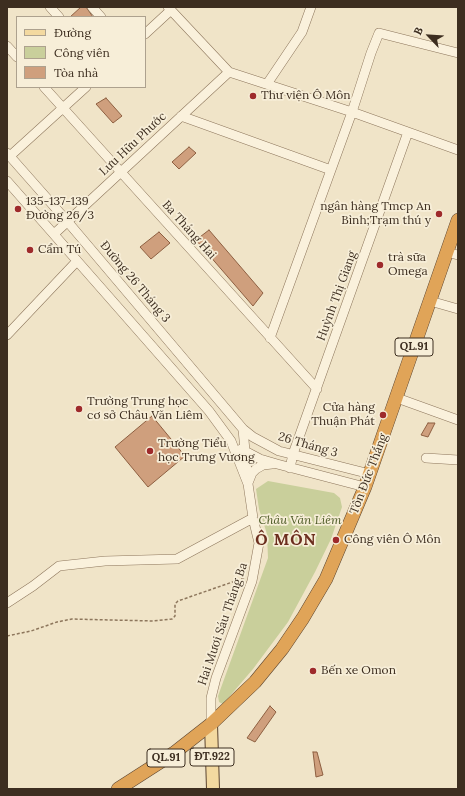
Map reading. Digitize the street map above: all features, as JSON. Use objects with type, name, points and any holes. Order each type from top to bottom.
[{"type":"highway","name":"Tôn Đức Thắng","points":[[118,789],[174,753],[211,724],[255,682],[282,649],[303,618],[326,578],[365,487],[430,301],[452,254],[458,220]]},
{"type":"main road","name":"ĐT.922","points":[[211,724],[213,789]]},
{"type":"street","points":[[50,7],[58,16]]},
{"type":"street","points":[[92,7],[100,16]]},
{"type":"street","points":[[267,84],[302,32],[311,7]]},
{"type":"street","points":[[146,33],[169,9],[229,72],[352,112],[458,150]]},
{"type":"street","points":[[270,338],[379,33],[458,53]]},
{"type":"street","points":[[7,46],[16,56]]},
{"type":"street","name":"Lưu Hữu Phước","points":[[54,234],[229,72]]},
{"type":"street","name":"Ba Tháng Hai","points":[[45,88],[270,338],[317,388]]},
{"type":"street","points":[[9,154],[85,88]]},
{"type":"street","points":[[181,116],[331,170]]},
{"type":"street","name":"Huỳnh Thị Giang","points":[[290,468],[293,454],[408,132]]},
{"type":"street","name":"Đường 26 Tháng 3","points":[[9,154],[243,429]]},
{"type":"street","points":[[7,181],[210,411],[230,441],[260,459],[365,487]]},
{"type":"street","points":[[7,335],[77,261]]},
{"type":"street","points":[[430,301],[458,309]]},
{"type":"street","points":[[397,398],[458,420]]},
{"type":"street","name":"Hai Mươi Sáu Tháng Ba","points":[[211,724],[211,698],[216,678],[253,575],[259,543],[253,518],[248,484],[243,429]]},
{"type":"street","name":"26 Tháng 3","points":[[243,429],[266,445],[279,450],[370,474]]},
{"type":"street","name":"Hai Mươi Sáu Tháng Ba","points":[[230,441],[248,484]]},
{"type":"street","points":[[426,458],[458,460]]},
{"type":"street","points":[[248,484],[256,469],[263,465],[276,464]]},
{"type":"street","points":[[7,602],[33,586],[59,566],[105,561],[177,559],[253,518]]},
{"type":"path","points":[[7,636],[31,631],[57,622],[72,619],[153,621],[172,619],[175,616],[175,604],[179,600],[253,575]]},
{"type":"green space","name":"Châu Văn Liêm","points":[[268,481],[334,493],[340,498],[342,507],[331,539],[288,622],[253,669],[223,704],[219,702],[218,696],[268,558],[267,534],[259,509],[256,489]]},
{"type":"building","points":[[81,7],[86,7],[92,16],[71,16]]},
{"type":"building","points":[[106,98],[122,116],[113,123],[96,104]]},
{"type":"building","points":[[189,147],[196,153],[179,169],[172,162]]},
{"type":"building","points":[[209,230],[263,293],[253,306],[196,240]]},
{"type":"building","points":[[159,232],[170,243],[151,259],[140,247]]},
{"type":"building","name":"Trường Tiểu học Trưng Vương","points":[[152,416],[185,456],[148,487],[115,447]]},
{"type":"building","points":[[428,423],[435,423],[428,437],[421,435]]},
{"type":"building","points":[[270,706],[276,712],[255,742],[247,738]]},
{"type":"building","points":[[313,752],[317,752],[323,775],[316,777]]},
{"type":"place","name":"Thư viện Ô Môn","points":[[253,96]]},
{"type":"place","name":"135-137-139 Đường 26/3","points":[[18,209]]},
{"type":"place","name":"ngân hàng Tmcp An Bình;Trạm thú y","points":[[439,214]]},
{"type":"place","name":"Cẩm Tú","points":[[30,250]]},
{"type":"place","name":"trà sữa Omega","points":[[380,265]]},
{"type":"place","name":"Trường Trung học cơ sở Châu Văn Liêm","points":[[79,409]]},
{"type":"place","name":"Cửa hàng Thuận Phát","points":[[383,415]]},
{"type":"place","name":"Trường Tiểu học Trưng Vương","points":[[150,451]]},
{"type":"place","name":"Công viên Ô Môn","points":[[336,540]]},
{"type":"place","name":"Bến xe Omon","points":[[313,671]]},
{"type":"district","name":"Ô MÔN","points":[[286,540]]}]
